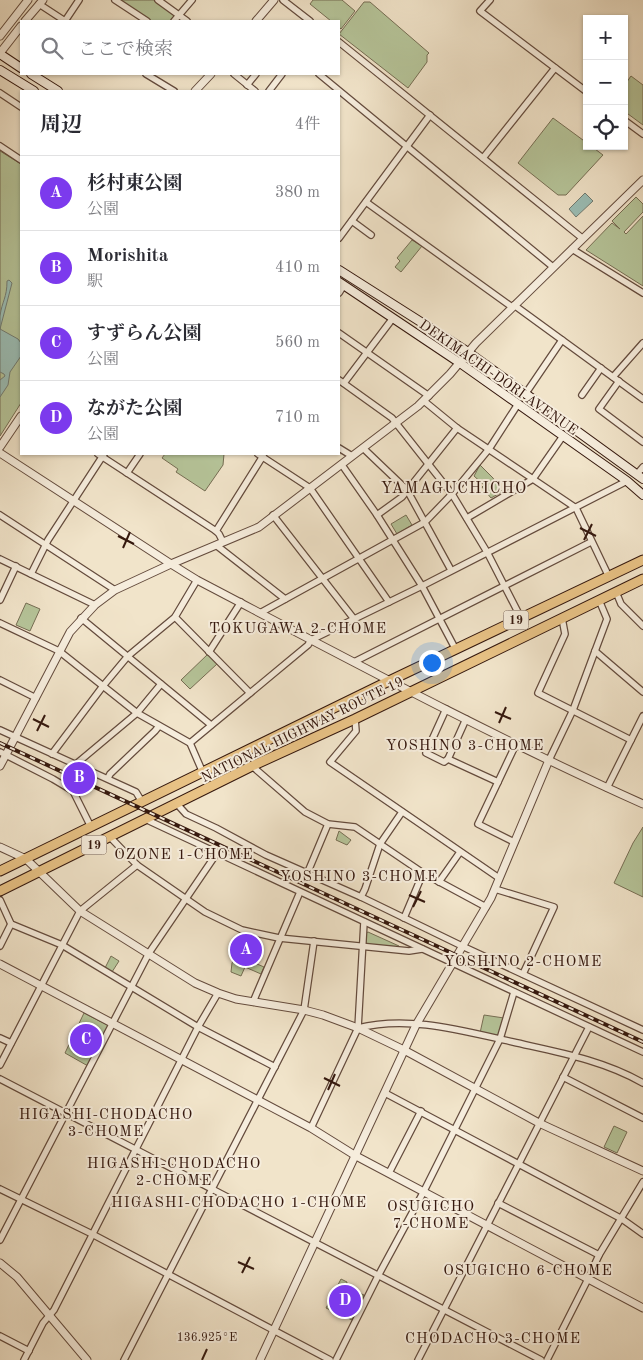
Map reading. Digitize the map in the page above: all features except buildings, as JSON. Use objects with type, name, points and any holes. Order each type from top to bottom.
[{"type":"highway","name":"NATIONAL HIGHWAY ROUTE 19","points":[[0,871],[389,681],[643,560]]},
{"type":"highway","name":"NATIONAL HIGHWAY ROUTE 19","points":[[0,891],[252,766],[355,719],[643,579]]},
{"type":"main road","points":[[0,53],[20,67]]},
{"type":"main road","points":[[0,70],[32,90]]},
{"type":"main road","points":[[33,75],[56,90]]},
{"type":"main road","name":"DEKIMACHI-DŌRI AVENUE","points":[[340,271],[468,352],[640,477]]},
{"type":"main road","name":"DEKIMACHI-DŌRI AVENUE","points":[[341,284],[460,363],[627,481],[643,495]]},
{"type":"street","points":[[0,36],[28,0]]},
{"type":"street","points":[[66,20],[79,0]]},
{"type":"street","points":[[115,0],[145,20]]},
{"type":"street","points":[[158,0],[186,20]]},
{"type":"street","points":[[175,20],[192,0]]},
{"type":"street","points":[[257,20],[274,0]]},
{"type":"street","points":[[284,0],[305,20]]},
{"type":"street","points":[[490,0],[480,11],[583,89]]},
{"type":"street","points":[[27,20],[41,2],[64,20]]},
{"type":"street","points":[[0,53],[20,27]]},
{"type":"street","points":[[340,43],[582,238]]},
{"type":"street","points":[[483,158],[555,68]]},
{"type":"street","points":[[148,75],[172,90]]},
{"type":"street","points":[[197,90],[210,75]]},
{"type":"street","points":[[235,75],[255,90]]},
{"type":"street","points":[[247,84],[255,75]]},
{"type":"street","points":[[270,90],[281,75]]},
{"type":"street","points":[[320,75],[338,90]]},
{"type":"street","points":[[340,92],[553,267]]},
{"type":"street","points":[[0,93],[20,106]]},
{"type":"street","points":[[340,237],[430,115]]},
{"type":"street","points":[[628,123],[643,134]]},
{"type":"street","points":[[0,146],[20,159]]},
{"type":"street","points":[[0,766],[3,753],[15,737],[70,632],[94,605],[115,590],[170,564],[259,527],[342,465],[426,398],[513,306],[643,180]]},
{"type":"street","points":[[366,202],[643,399]]},
{"type":"street","points":[[352,221],[371,235]]},
{"type":"street","points":[[572,249],[643,293]]},
{"type":"street","points":[[393,318],[368,353],[342,382],[392,418],[452,494],[487,552],[521,618]]},
{"type":"street","points":[[340,334],[426,398],[457,428],[576,508],[609,577]]},
{"type":"street","points":[[526,393],[562,340]]},
{"type":"street","points":[[613,377],[643,344]]},
{"type":"street","points":[[582,395],[601,368]]},
{"type":"street","points":[[618,381],[599,409],[643,442]]},
{"type":"street","points":[[260,613],[425,522],[452,494],[489,449],[518,404]]},
{"type":"street","points":[[0,447],[20,417]]},
{"type":"street","points":[[377,515],[402,497],[457,428]]},
{"type":"street","points":[[467,518],[533,479],[563,436]]},
{"type":"street","points":[[363,448],[407,490],[451,570]]},
{"type":"street","points":[[340,449],[352,456]]},
{"type":"street","points":[[0,453],[197,580],[446,710],[643,804]]},
{"type":"street","points":[[31,574],[46,544],[102,455],[219,534],[220,544],[285,598]]},
{"type":"street","points":[[127,473],[139,455]]},
{"type":"street","points":[[216,532],[261,455],[310,488],[389,602]]},
{"type":"street","points":[[342,465],[377,515],[422,586],[456,650]]},
{"type":"street","points":[[640,477],[643,468]]},
{"type":"street","points":[[190,743],[308,645],[311,640],[422,586],[627,481]]},
{"type":"street","points":[[0,515],[115,590]]},
{"type":"street","points":[[273,515],[354,620]]},
{"type":"street","points":[[354,662],[591,542]]},
{"type":"street","points":[[0,559],[94,605]]},
{"type":"street","points":[[0,600],[16,566]]},
{"type":"street","points":[[52,754],[128,656],[175,617],[197,580]]},
{"type":"street","points":[[616,592],[621,604],[643,626]]},
{"type":"street","points":[[260,1360],[416,1025],[486,907],[495,888],[549,760],[573,710],[607,619],[599,600]]},
{"type":"street","points":[[209,652],[240,602]]},
{"type":"street","points":[[175,617],[250,693]]},
{"type":"street","points":[[81,618],[212,725]]},
{"type":"street","points":[[562,618],[565,634],[538,693],[631,740]]},
{"type":"street","points":[[0,623],[59,651],[137,713],[190,743],[203,772]]},
{"type":"street","points":[[595,651],[643,692]]},
{"type":"street","points":[[0,680],[36,698]]},
{"type":"street","points":[[76,764],[137,713],[161,684]]},
{"type":"street","points":[[446,710],[426,754],[444,762],[448,759],[466,720]]},
{"type":"street","points":[[608,788],[643,716]]},
{"type":"street","points":[[355,719],[356,731],[330,762],[499,878]]},
{"type":"street","points":[[108,778],[159,726]]},
{"type":"street","points":[[0,730],[136,792],[142,802]]},
{"type":"street","points":[[514,842],[478,824],[516,744]]},
{"type":"street","points":[[3,753],[73,791],[92,827]]},
{"type":"street","points":[[448,759],[498,782]]},
{"type":"street","points":[[252,766],[305,812],[328,824],[355,827],[423,873],[486,907]]},
{"type":"street","points":[[177,804],[186,814],[307,874],[361,897],[643,1030]]},
{"type":"street","points":[[361,897],[380,844],[402,812]]},
{"type":"street","points":[[146,819],[643,1052]]},
{"type":"street","points":[[307,874],[328,824]]},
{"type":"street","points":[[110,837],[137,865],[205,912],[230,925],[256,934],[279,938],[409,952],[422,948]]},
{"type":"street","points":[[0,847],[26,859],[80,911],[195,983],[218,993],[253,1002],[323,1014],[358,1028],[404,1050],[539,1123],[643,1171]]},
{"type":"street","points":[[439,882],[460,852]]},
{"type":"street","points":[[0,1240],[149,953],[217,853]]},
{"type":"street","points":[[0,1065],[80,911],[137,865]]},
{"type":"street","points":[[404,918],[423,873]]},
{"type":"street","points":[[495,888],[554,907],[522,974]]},
{"type":"street","points":[[253,1002],[300,892]]},
{"type":"street","points":[[0,900],[11,924],[62,946],[198,1027],[275,1067]]},
{"type":"street","points":[[311,1128],[358,1028],[364,922]]},
{"type":"street","points":[[0,946],[11,924]]},
{"type":"street","points":[[124,1360],[304,1010],[314,942]]},
{"type":"street","points":[[0,964],[311,1128],[356,1156],[643,1308]]},
{"type":"street","points":[[336,1360],[500,1039],[514,992]]},
{"type":"street","points":[[24,1360],[43,1323],[50,1317],[198,1027],[218,993]]},
{"type":"street","points":[[358,1028],[376,1024],[424,1024],[574,1055],[625,1073],[643,1083]]},
{"type":"street","points":[[418,1360],[589,1027]]},
{"type":"street","points":[[0,1038],[11,1043]]},
{"type":"street","points":[[563,1077],[643,1118]]},
{"type":"street","points":[[0,1079],[541,1360]]},
{"type":"street","points":[[385,1093],[622,1219],[643,1234]]},
{"type":"street","points":[[389,1173],[420,1111]]},
{"type":"street","points":[[547,1360],[599,1255],[643,1182]]},
{"type":"street","points":[[0,1189],[92,1234],[330,1360]]},
{"type":"street","points":[[498,1203],[599,1255]]},
{"type":"street","points":[[0,1263],[17,1277],[87,1360]]},
{"type":"street","points":[[0,1336],[29,1351]]},
{"type":"green space","points":[[118,0],[155,0],[174,13],[171,20],[148,20]]},
{"type":"green space","points":[[313,0],[342,0],[355,11],[341,29],[340,20],[330,20],[310,4]]},
{"type":"green space","points":[[364,2],[370,2],[429,53],[427,55],[427,62],[408,88],[340,35]]},
{"type":"green space","points":[[631,76],[643,85],[643,125],[628,114],[628,80]]},
{"type":"green space","points":[[553,118],[583,140],[583,150],[596,150],[603,155],[566,195],[558,195],[518,163]]},
{"type":"green space","points":[[0,151],[20,163],[20,405],[0,436]]},
{"type":"green space","points":[[636,197],[643,204],[643,212],[624,232],[626,234],[643,216],[643,286],[586,250],[612,223],[620,229],[612,221]]},
{"type":"green space","points":[[412,240],[422,246],[401,272],[395,267],[400,261],[397,258]]},
{"type":"green space","points":[[164,455],[224,455],[223,465],[205,491],[176,472],[178,469],[162,458]]},
{"type":"green space","points":[[480,465],[493,478],[502,492],[491,498],[482,487],[484,485],[474,476]]},
{"type":"green space","points":[[406,515],[412,525],[397,534],[391,524]]},
{"type":"green space","points":[[26,603],[40,609],[30,631],[16,625]]},
{"type":"green space","points":[[208,654],[217,664],[190,689],[181,680]]},
{"type":"green space","points":[[643,827],[643,897],[614,883],[633,843]]},
{"type":"green space","points":[[339,831],[351,840],[347,845],[336,840]]},
{"type":"green space","points":[[368,932],[399,947],[367,944],[365,942],[366,933]]},
{"type":"green space","points":[[248,937],[257,939],[248,960],[264,967],[261,974],[245,967],[241,976],[231,972],[232,963]]},
{"type":"green space","points":[[111,956],[119,961],[112,972],[105,968]]},
{"type":"green space","points":[[84,1013],[109,1026],[88,1066],[65,1053]]},
{"type":"green space","points":[[484,1015],[504,1018],[497,1036],[480,1033]]},
{"type":"green space","points":[[614,1126],[627,1132],[617,1153],[604,1147]]},
{"type":"green space","points":[[341,1279],[347,1282],[346,1287],[364,1295],[352,1320],[326,1308]]},
{"type":"water","points":[[585,193],[593,201],[576,217],[569,209]]},
{"type":"water","points":[[9,280],[12,283],[0,329],[0,316],[7,281]]},
{"type":"water","points":[[0,329],[20,342],[20,357],[10,372],[8,385],[0,397],[0,380],[5,376],[0,372]]},
{"type":"railway","points":[[0,743],[643,1042]]},
{"type":"place","name":"Morishita","points":[[79,778]]},
{"type":"place","name":"杉村東公園","points":[[246,950]]},
{"type":"place","name":"すずらん公園","points":[[86,1040]]},
{"type":"place","name":"ながた公園","points":[[345,1301]]},
{"type":"district","name":"YAMAGUCHICHO","points":[[454,487]]},
{"type":"district","name":"TOKUGAWA 2-CHOME","points":[[298,628]]},
{"type":"district","name":"YOSHINO 3-CHOME","points":[[465,745]]},
{"type":"district","name":"OZONE 1-CHOME","points":[[184,854]]},
{"type":"district","name":"YOSHINO 3-CHOME","points":[[359,876]]},
{"type":"district","name":"YOSHINO 2-CHOME","points":[[523,961]]},
{"type":"district","name":"HIGASHI-CHODACHO 3-CHOME","points":[[106,1122]]},
{"type":"district","name":"HIGASHI-CHODACHO 2-CHOME","points":[[174,1172]]},
{"type":"district","name":"HIGASHI-CHODACHO 1-CHOME","points":[[239,1202]]},
{"type":"district","name":"OSUGICHO 7-CHOME","points":[[431,1214]]},
{"type":"district","name":"OSUGICHO 6-CHOME","points":[[528,1270]]},
{"type":"district","name":"CHODACHO 3-CHOME","points":[[493,1338]]}]
